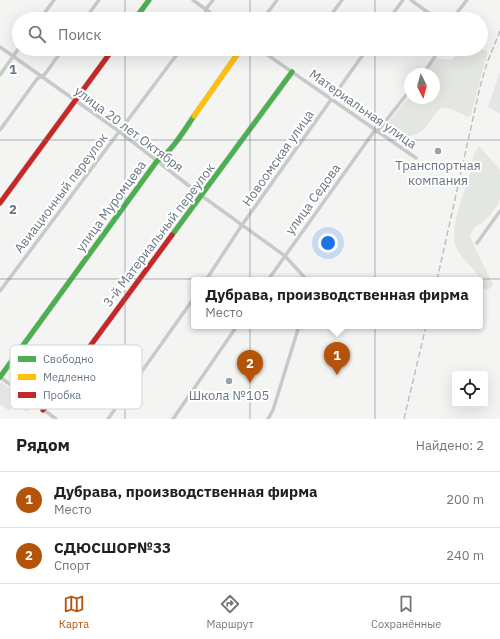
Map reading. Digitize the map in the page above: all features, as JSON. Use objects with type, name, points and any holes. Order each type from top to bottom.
[{"type":"street","points":[[45,12],[54,0]]},
{"type":"street","points":[[90,12],[99,0]]},
{"type":"street","points":[[140,12],[149,0]]},
{"type":"street","points":[[193,0],[210,12]]},
{"type":"street","points":[[206,12],[206,9],[213,0]]},
{"type":"street","points":[[268,12],[277,0]]},
{"type":"street","points":[[333,12],[342,0]]},
{"type":"street","points":[[394,12],[403,0]]},
{"type":"street","points":[[411,0],[427,12]]},
{"type":"street","points":[[458,12],[467,0]]},
{"type":"street","name":"улица 20 лет Октября","points":[[0,47],[12,55]]},
{"type":"street","points":[[0,75],[13,56]]},
{"type":"street","name":"улица 20 лет Октября","points":[[13,56],[120,132],[202,196],[285,256],[304,277]]},
{"type":"street","points":[[0,130],[37,79],[45,74],[58,56]]},
{"type":"street","points":[[0,203],[108,56]]},
{"type":"street","name":"Авиационный переулок","points":[[0,291],[176,56]]},
{"type":"street","name":"улица Муромцева","points":[[23,345],[157,161],[164,156],[174,144],[236,56]]},
{"type":"street","name":"Материальная улица","points":[[269,56],[416,158]]},
{"type":"street","name":"Новоомская улица","points":[[208,277],[242,225],[363,56]]},
{"type":"street","points":[[427,68],[435,56]]},
{"type":"street","name":"3-й Материальный переулок","points":[[91,345],[292,72]]},
{"type":"street","name":"улица Седова","points":[[270,277],[376,131],[404,97]]},
{"type":"street","points":[[477,243],[500,211]]},
{"type":"street","points":[[142,371],[191,302]]},
{"type":"street","points":[[173,419],[235,329]]},
{"type":"street","points":[[268,419],[273,410],[298,329]]},
{"type":"street","name":"улица Муромцева","points":[[0,377],[10,363]]},
{"type":"street","points":[[0,377],[10,385]]},
{"type":"street","points":[[108,419],[115,409]]},
{"type":"street","points":[[43,410],[56,419]]},
{"type":"shaded area","points":[[455,56],[486,56],[471,115],[468,117],[450,109],[442,108],[421,132],[400,139],[383,129],[404,103],[404,104],[440,104],[440,68],[428,68],[436,58],[451,60]]},
{"type":"shaded area","points":[[500,72],[500,114],[488,107]]},
{"type":"shaded area","points":[[479,146],[500,170],[500,199],[489,216],[474,228],[470,236],[493,284],[491,288],[486,290],[483,286],[483,277],[478,277],[475,271],[462,257],[454,240],[455,222]]},
{"type":"shaded area","points":[[1,382],[10,389],[10,409],[12,409],[10,411],[1,405],[0,406]]},
{"type":"railway","points":[[438,277],[480,87],[487,63],[500,31]]},
{"type":"railway","points":[[404,419],[425,329]]},
{"type":"traffic: fast","points":[[140,12],[149,0]]},
{"type":"traffic: fast","points":[[172,235],[292,72]]},
{"type":"traffic: fast","points":[[23,345],[157,161],[173,146],[194,116]]},
{"type":"traffic: fast","points":[[0,377],[10,363]]},
{"type":"traffic: slow","points":[[194,116],[236,56]]},
{"type":"traffic: jam","points":[[0,203],[108,56]]},
{"type":"traffic: jam","points":[[91,345],[172,235]]},
{"type":"place","name":"Транспортная компания","points":[[438,151]]},
{"type":"place","name":"Дубрава, производственная фирма","points":[[337,375]]},
{"type":"place","name":"Школа №105","points":[[229,381]]},
{"type":"place","name":"СДЮСШОР№33","points":[[250,383]]}]
